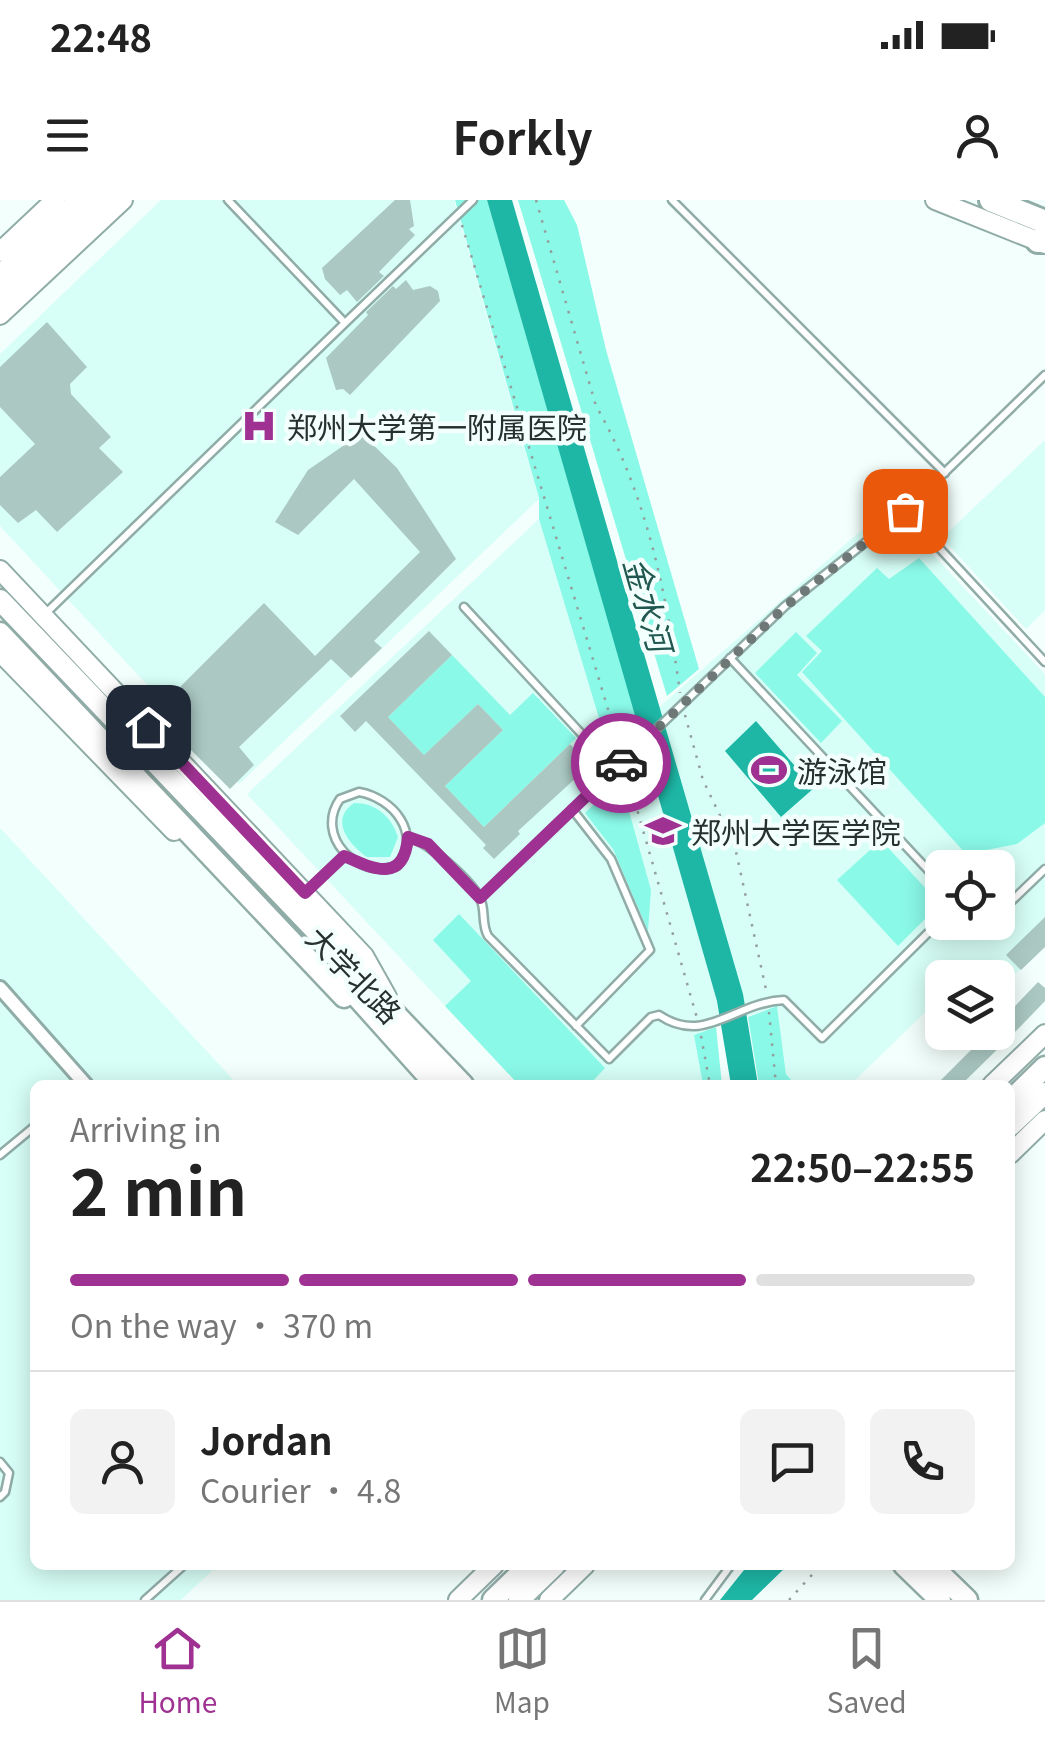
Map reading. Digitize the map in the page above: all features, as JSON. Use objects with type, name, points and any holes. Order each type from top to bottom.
[{"type":"highway","points":[[991,200],[1014,210],[1043,237]]},
{"type":"main road","points":[[0,276],[79,200]]},
{"type":"main road","points":[[0,296],[102,200]]},
{"type":"main road","points":[[0,588],[387,996],[445,1080]]},
{"type":"main road","name":"大学北路","points":[[0,600],[444,1080]]},
{"type":"main road","name":"大学北路","points":[[0,618],[299,925]]},
{"type":"main road","points":[[0,634],[363,1017],[443,1080]]},
{"type":"main road","points":[[1015,1096],[1045,1067]]},
{"type":"main road","points":[[1015,1121],[1045,1093]]},
{"type":"main road","points":[[493,1600],[524,1570]]},
{"type":"main road","points":[[519,1600],[551,1570]]},
{"type":"main road","points":[[909,1570],[940,1600]]},
{"type":"main road","points":[[936,1570],[966,1600]]},
{"type":"street","points":[[0,252],[55,200]]},
{"type":"street","points":[[0,316],[122,200]]},
{"type":"street","points":[[935,200],[1043,237]]},
{"type":"street","points":[[0,570],[364,956],[387,996]]},
{"type":"street","points":[[0,652],[322,984],[363,1017]]},
{"type":"street","points":[[0,988],[82,1080]]},
{"type":"street","points":[[997,1080],[1045,1034]]},
{"type":"street","points":[[1015,1149],[1045,1120]]},
{"type":"street","points":[[458,1600],[489,1570]]},
{"type":"street","points":[[549,1600],[580,1570]]},
{"type":"lane","points":[[228,200],[345,323]]},
{"type":"lane","points":[[43,616],[473,200]]},
{"type":"lane","points":[[672,200],[945,473]]},
{"type":"lane","points":[[480,898],[786,606],[905,511],[1045,375]]},
{"type":"lane","points":[[905,511],[1045,662]]},
{"type":"lane","points":[[464,607],[614,769]]},
{"type":"lane","points":[[730,658],[925,868]]},
{"type":"lane","points":[[408,837],[404,857],[388,869],[376,870],[344,856],[331,822],[334,807],[350,793],[368,794],[389,806],[408,837],[428,844],[480,898],[482,927],[488,936],[608,1059],[651,1017],[659,1015],[683,1028],[699,1026],[768,1001],[784,1000],[822,1038],[925,936]]},
{"type":"lane","points":[[572,809],[611,858],[650,950],[576,1026]]},
{"type":"lane","points":[[305,893],[344,856]]},
{"type":"lane","points":[[1015,897],[1045,868]]},
{"type":"lane","points":[[0,1156],[30,1130]]},
{"type":"lane","points":[[0,1462],[9,1472],[5,1492],[0,1496]]},
{"type":"lane","points":[[145,1600],[178,1570]]},
{"type":"lane","points":[[704,1600],[726,1570]]},
{"type":"path","points":[[536,200],[596,406],[612,434],[652,545],[670,618],[682,704],[703,780],[734,847],[768,1001],[776,1080]]},
{"type":"path","points":[[458,211],[612,714],[699,1026],[709,1080]]},
{"type":"path","points":[[789,1600],[816,1570]]},
{"type":"shaded area","name":"郑州大学第一附属医院","points":[[161,200],[454,200],[539,499],[239,784],[0,526],[0,354]]},
{"type":"shaded area","points":[[455,200],[487,200],[638,723],[609,751],[539,519],[539,498]]},
{"type":"shaded area","points":[[487,200],[512,200],[743,994],[757,1080],[730,1080],[717,1001]]},
{"type":"shaded area","points":[[518,200],[564,200],[577,225],[606,350],[699,669],[667,696]]},
{"type":"shaded area","points":[[1045,440],[1045,610],[1026,629],[942,538]]},
{"type":"shaded area","name":"郑州大学医学院","points":[[888,507],[1045,674],[1045,946],[1015,975],[1015,960],[925,960],[925,1012],[855,1080],[788,1080],[777,1006],[694,1035],[702,1080],[514,1080],[247,794],[539,519],[610,750]]},
{"type":"shaded area","points":[[919,558],[1045,697],[1045,823],[1017,844],[962,850],[802,672],[822,651],[806,636],[877,568],[889,579]]},
{"type":"shaded area","points":[[796,632],[817,653],[797,675],[842,721],[821,743],[755,673]]},
{"type":"shaded area","points":[[452,655],[510,715],[533,693],[576,738],[484,827],[445,786],[503,730],[478,704],[424,755],[388,717]]},
{"type":"shaded area","name":"游泳馆","points":[[756,721],[814,788],[781,817],[725,751]]},
{"type":"shaded area","points":[[620,779],[651,890],[648,931],[613,849],[585,813]]},
{"type":"shaded area","points":[[354,803],[376,808],[391,823],[398,837],[390,857],[367,857],[348,839],[343,817]]},
{"type":"shaded area","points":[[0,828],[233,1080],[30,1080],[30,1570],[213,1570],[181,1600],[0,1600]]},
{"type":"shaded area","points":[[881,840],[925,888],[925,919],[898,946],[837,880]]},
{"type":"shaded area","points":[[459,914],[605,1068],[594,1080],[514,1080],[445,1006],[471,981],[433,940]]},
{"type":"shaded area","points":[[777,1006],[786,1074],[791,1080],[758,1080],[748,1017]]},
{"type":"shaded area","points":[[716,1027],[721,1080],[702,1080],[694,1035]]},
{"type":"shaded area","points":[[744,1570],[783,1570],[752,1600],[720,1600]]},
{"type":"building","points":[[395,200],[410,200],[414,226],[409,229],[415,235],[379,272],[384,276],[357,302],[347,290],[340,295],[325,279],[322,268]]},
{"type":"building","points":[[406,280],[413,290],[430,286],[438,291],[440,301],[350,395],[343,389],[336,390],[326,358],[368,315],[366,312],[393,286],[396,289]]},
{"type":"building","points":[[47,322],[87,367],[70,384],[71,394],[111,437],[99,448],[123,472],[57,532],[36,510],[18,523],[0,505],[0,477],[35,444],[0,407],[0,367]]},
{"type":"building","points":[[356,437],[365,437],[397,468],[456,559],[374,641],[382,648],[351,678],[331,659],[239,747],[254,765],[230,789],[154,713],[264,603],[315,656],[420,552],[354,479],[298,535],[275,522],[308,470]]},
{"type":"building","points":[[429,631],[452,655],[388,717],[424,755],[478,704],[503,730],[445,786],[484,827],[570,744],[590,765],[518,831],[520,834],[494,859],[483,848],[486,845],[366,721],[355,732],[340,716]]},
{"type":"building","points":[[1045,917],[1045,947],[1021,970],[1006,955]]},
{"type":"building","points":[[1038,982],[1045,988],[1045,1001],[1015,1032],[1015,1006]]},
{"type":"building","points":[[971,1050],[997,1050],[966,1080],[941,1080]]},
{"type":"way so far","points":[[621,763],[786,606],[905,511]]},
{"type":"place","name":"郑州大学第一附属医院","points":[[259,426]]},
{"type":"place","name":"游泳馆","points":[[769,770]]},
{"type":"place","name":"郑州大学医学院","points":[[663,831]]},
{"type":"route","points":[[148,727],[305,893],[344,856],[376,870],[397,866],[404,857],[408,837],[428,844],[480,898],[621,763]]},
{"type":"water label","name":"金水河","points":[[650,604]]}]
